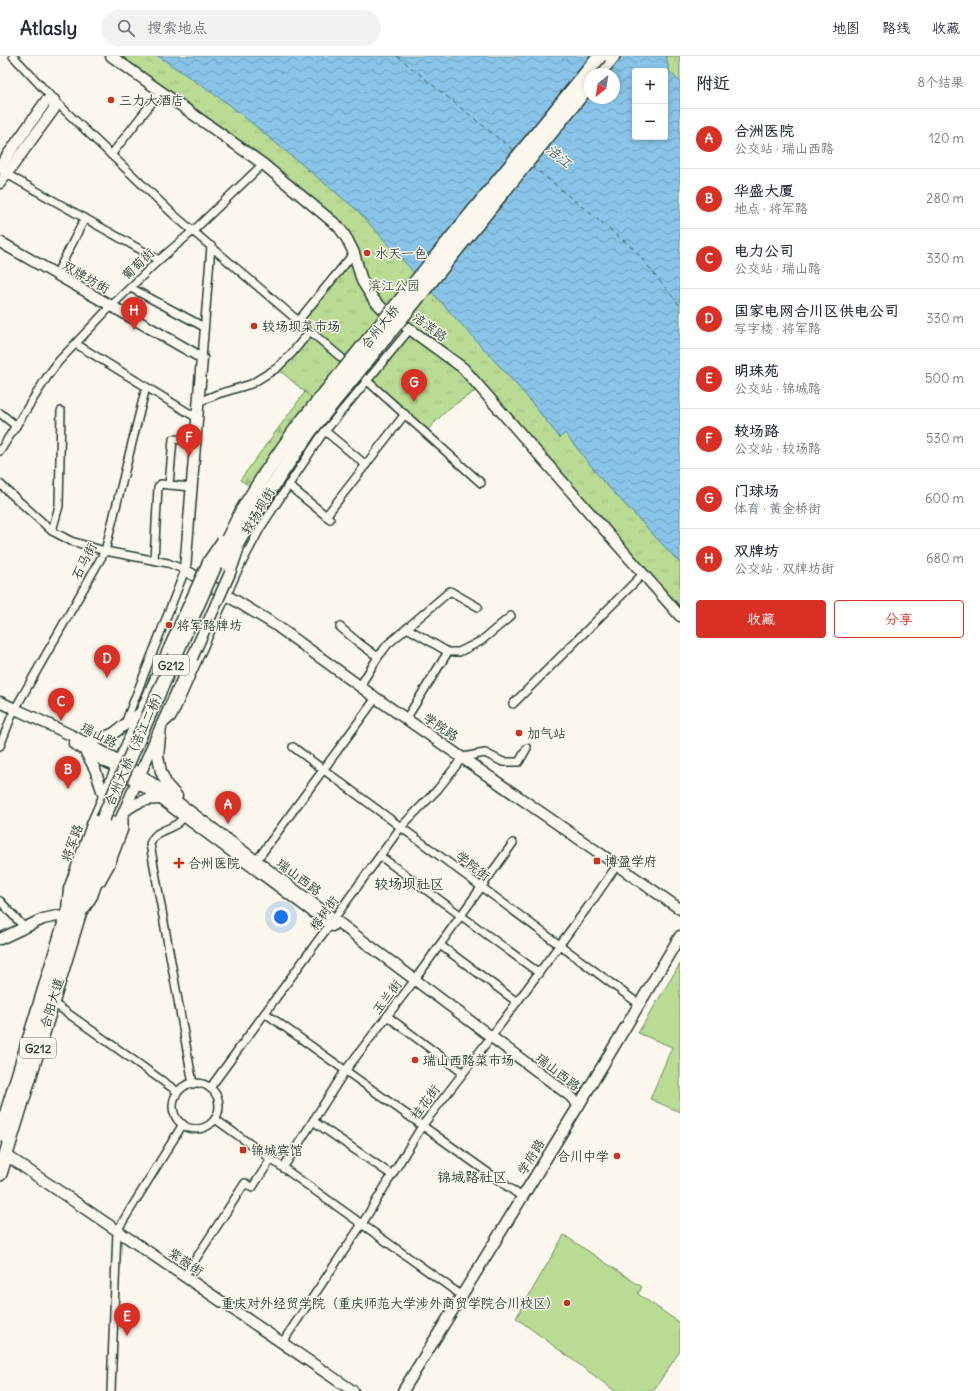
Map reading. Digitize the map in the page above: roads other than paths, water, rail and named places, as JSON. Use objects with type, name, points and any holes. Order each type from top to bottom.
[{"type":"highway","name":"合州大桥","points":[[242,511],[267,471],[300,425],[600,56]]},
{"type":"highway","points":[[603,68],[613,56]]},
{"type":"highway","name":"合州大桥","points":[[248,524],[280,473],[310,431],[584,91]]},
{"type":"highway","name":"合州大桥（涪江二桥）","points":[[71,921],[107,821],[216,563],[242,511]]},
{"type":"highway","name":"合州大桥（涪江二桥）","points":[[107,821],[223,568],[248,524]]},
{"type":"highway","name":"合阳大道","points":[[0,1174],[52,1002],[71,921]]},
{"type":"highway","name":"合阳大道","points":[[0,1135],[71,921]]},
{"type":"main road","name":"涪滨路","points":[[111,56],[263,164],[339,227],[354,253],[362,281],[374,300],[385,311],[463,368],[680,616]]},
{"type":"main road","points":[[0,166],[46,101],[54,100],[54,109],[4,172],[0,183]]},
{"type":"main road","name":"双牌坊街","points":[[0,242],[202,358]]},
{"type":"main road","points":[[185,570],[202,358]]},
{"type":"main road","name":"将军路","points":[[71,921],[69,889],[93,822],[209,560],[242,511]]},
{"type":"main road","points":[[0,939],[43,919],[57,916],[71,921],[92,896],[115,832],[230,573],[248,524]]},
{"type":"main road","name":"学院路","points":[[185,570],[274,624],[376,698],[680,909]]},
{"type":"main road","name":"瑞山路","points":[[0,702],[14,712],[84,745],[118,764]]},
{"type":"main road","name":"瑞山路","points":[[0,709],[14,712]]},
{"type":"main road","points":[[104,797],[95,769],[84,745],[114,733],[140,713]]},
{"type":"main road","points":[[161,726],[158,756],[160,772],[167,785],[186,812]]},
{"type":"main road","name":"瑞山西路","points":[[118,764],[186,812],[489,1039],[569,1095],[579,1105]]},
{"type":"main road","name":"瑞山西路","points":[[138,778],[161,799],[186,812]]},
{"type":"main road","points":[[124,812],[135,803],[149,799],[161,799]]},
{"type":"main road","name":"学府路","points":[[403,1391],[579,1105],[680,936]]},
{"type":"main road","name":"紫薇街","points":[[6,1155],[353,1391]]},
{"type":"street","points":[[14,56],[54,100],[193,231],[310,331],[481,483]]},
{"type":"street","points":[[112,155],[161,91]]},
{"type":"street","name":"葡萄街","points":[[0,451],[47,377],[76,344],[111,306],[263,164]]},
{"type":"street","points":[[4,172],[159,260]]},
{"type":"street","points":[[56,275],[85,218]]},
{"type":"street","points":[[202,358],[211,246]]},
{"type":"street","points":[[298,321],[354,253]]},
{"type":"street","points":[[131,288],[204,328]]},
{"type":"street","name":"较场坝街","points":[[161,726],[174,716],[227,595],[260,527],[325,431],[410,329]]},
{"type":"street","points":[[198,402],[251,384],[277,368],[292,353],[310,331]]},
{"type":"street","points":[[76,344],[197,418]]},
{"type":"street","name":"石马街","points":[[0,746],[14,712],[105,551],[146,387]]},
{"type":"street","points":[[52,531],[59,506],[61,411]]},
{"type":"street","points":[[0,413],[16,426]]},
{"type":"street","points":[[288,485],[328,518],[404,414]]},
{"type":"street","points":[[325,431],[366,465]]},
{"type":"street","points":[[169,485],[173,439],[195,441]]},
{"type":"street","points":[[0,484],[52,531],[71,541],[105,551],[168,563],[185,570],[124,726]]},
{"type":"street","points":[[154,560],[158,487],[161,484],[192,487]]},
{"type":"street","points":[[513,704],[643,574]]},
{"type":"street","points":[[360,686],[388,644],[450,591],[478,607]]},
{"type":"street","points":[[407,628],[448,652],[459,652],[480,641],[511,616]]},
{"type":"street","points":[[340,627],[378,657]]},
{"type":"street","points":[[406,719],[448,652]]},
{"type":"street","points":[[254,864],[376,698]]},
{"type":"street","name":"学院街","points":[[292,746],[639,1004]]},
{"type":"street","points":[[463,757],[485,753],[503,762],[519,762],[527,748]]},
{"type":"street","name":"榕树街","points":[[210,1088],[401,828],[438,789],[463,757]]},
{"type":"street","points":[[186,812],[177,825],[153,836],[150,844],[193,1084]]},
{"type":"street","name":"玉兰街","points":[[283,1168],[345,1071],[413,982],[513,843]]},
{"type":"street","points":[[380,856],[539,973]]},
{"type":"street","name":"桂花街","points":[[282,1343],[362,1224],[422,1126],[539,973],[617,865]]},
{"type":"street","points":[[0,901],[24,927]]},
{"type":"street","points":[[440,945],[517,1002]]},
{"type":"street","points":[[52,1002],[178,1092]]},
{"type":"street","points":[[265,1013],[522,1197]]},
{"type":"street","points":[[387,1016],[462,1073]]},
{"type":"street","points":[[193,1084],[205,1085],[210,1088],[218,1099],[218,1113],[215,1120],[203,1128],[189,1128],[178,1119],[175,1113],[175,1099],[178,1092],[182,1088],[193,1084]]},
{"type":"street","points":[[215,1120],[461,1295]]},
{"type":"street","points":[[313,1121],[392,1175]]},
{"type":"street","points":[[112,1391],[117,1231],[183,1124]]},
{"type":"street","points":[[184,1277],[245,1183],[252,1188],[271,1159]]},
{"type":"water","name":"涪江","points":[[158,56],[666,56],[669,71],[680,82],[680,563],[603,481],[565,433],[560,438],[524,393],[357,210],[230,105]]},
{"type":"place","name":"三力大酒店","points":[[111,100]]},
{"type":"place","name":"水天一色","points":[[367,253]]},
{"type":"place","name":"较场坝菜市场","points":[[254,326]]},
{"type":"place","name":"双牌坊","points":[[134,330]]},
{"type":"place","name":"门球场","points":[[414,402]]},
{"type":"place","name":"较场路","points":[[189,457]]},
{"type":"place","name":"将军路牌坊","points":[[169,625]]},
{"type":"place","name":"国家电网合川区供电公司","points":[[107,678]]},
{"type":"place","name":"电力公司","points":[[61,721]]},
{"type":"place","name":"加气站","points":[[519,733]]},
{"type":"place","name":"华盛大厦","points":[[68,789]]},
{"type":"place","name":"合洲医院","points":[[228,824]]},
{"type":"place","name":"博盈学府","points":[[597,861]]},
{"type":"place","name":"合州医院","points":[[179,863]]},
{"type":"place","name":"瑞山西路菜市场","points":[[415,1060]]},
{"type":"place","name":"锦城宾馆","points":[[243,1150]]},
{"type":"place","name":"合川中学","points":[[617,1156]]},
{"type":"place","name":"重庆对外经贸学院（重庆师范大学涉外商贸学院合川校区）","points":[[567,1303]]},
{"type":"place","name":"明珠苑","points":[[127,1336]]},
{"type":"district","name":"较场坝社区","points":[[409,884]]},
{"type":"district","name":"锦城路社区","points":[[472,1177]]},
{"type":"park label","name":"滨江公园","points":[[394,285]]}]
